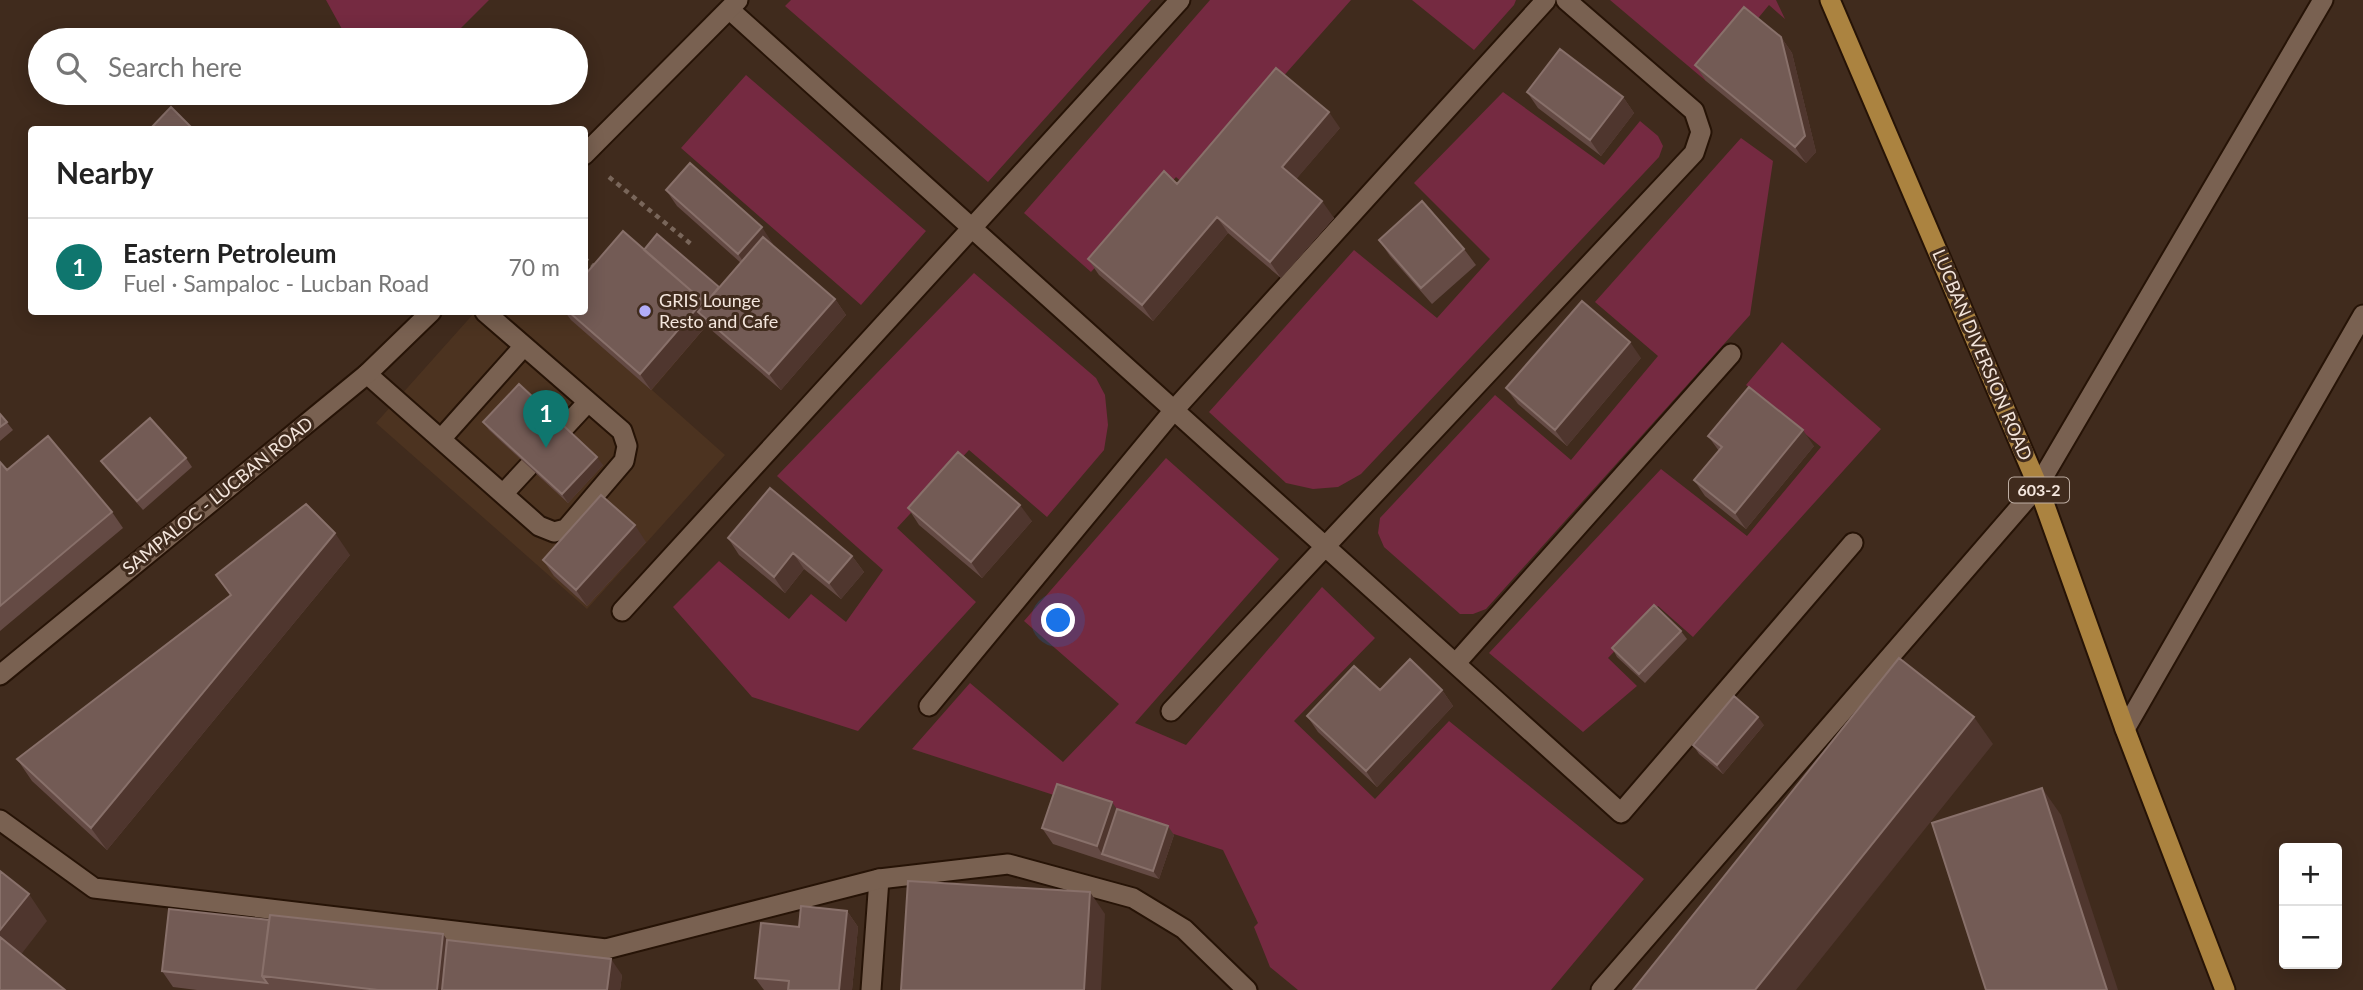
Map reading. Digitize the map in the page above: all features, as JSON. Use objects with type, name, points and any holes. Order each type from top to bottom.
[{"type":"main road","name":"LUCBAN DIVERSION ROAD","points":[[1830,0],[2038,485],[2125,729],[2225,990]]},
{"type":"street","points":[[622,611],[1180,0]]},
{"type":"street","points":[[929,706],[1174,410],[1546,0]]},
{"type":"street","points":[[1171,711],[1693,153],[1701,132],[1693,111],[1566,0]]},
{"type":"street","points":[[1601,990],[2038,485],[2323,0]]},
{"type":"street","points":[[588,151],[734,5],[972,228],[1621,813],[1853,543]]},
{"type":"street","name":"SAMPALOC - LUCBAN ROAD","points":[[0,675],[367,374],[428,315]]},
{"type":"street","points":[[367,374],[539,526],[554,532],[566,529],[624,461],[627,446],[622,431],[488,315]]},
{"type":"street","points":[[2125,729],[2363,316]]},
{"type":"street","points":[[440,439],[524,346]]},
{"type":"street","points":[[1456,663],[1731,354]]},
{"type":"street","points":[[563,429],[588,402]]},
{"type":"street","points":[[503,494],[528,467]]},
{"type":"street","points":[[0,820],[94,888],[606,949],[879,879],[1008,864],[1133,898],[1184,929],[1247,990]]},
{"type":"street","points":[[872,990],[879,879]]},
{"type":"path","points":[[604,173],[691,244]]},
{"type":"path","points":[[588,262],[601,274]]},
{"type":"path","points":[[589,276],[595,268]]},
{"type":"shaded area","points":[[326,0],[489,0],[461,28],[341,28]]},
{"type":"shaded area","points":[[791,0],[1151,0],[988,182],[785,6]]},
{"type":"shaded area","points":[[1210,0],[1351,0],[1186,186],[1176,177],[1091,272],[1024,213]]},
{"type":"shaded area","points":[[1412,0],[1516,0],[1474,50]]},
{"type":"shaded area","points":[[1610,0],[1776,0],[1785,19],[1769,5],[1706,81]]},
{"type":"shaded area","points":[[746,75],[926,231],[861,305],[681,148]]},
{"type":"shaded area","points":[[1503,92],[1604,165],[1640,121],[1658,136],[1663,146],[1659,157],[1361,474],[1338,487],[1313,489],[1286,483],[1209,412],[1354,250],[1437,318],[1490,259],[1414,183]]},
{"type":"shaded area","points":[[1741,138],[1773,161],[1750,315],[1486,609],[1473,614],[1460,614],[1384,547],[1378,533],[1380,518],[1495,395],[1571,460],[1658,356],[1595,302]]},
{"type":"shaded area","points":[[974,273],[1096,378],[1105,395],[1108,425],[1104,450],[1047,517],[969,450],[897,528],[976,602],[858,731],[752,697],[673,607],[719,561],[789,619],[811,594],[846,622],[883,570],[777,476]]},
{"type":"shaded area","points":[[588,312],[714,317],[652,390],[725,455],[587,609],[376,423],[472,315],[588,315]]},
{"type":"shaded area","points":[[1782,342],[1881,429],[1693,637],[1658,606],[1608,658],[1637,686],[1583,732],[1489,653],[1661,469],[1747,536],[1821,447],[1746,385]]},
{"type":"shaded area","points":[[1166,458],[1279,559],[1135,723],[1186,745],[1322,587],[1375,638],[1294,721],[1375,799],[1449,721],[1644,879],[1551,990],[1298,990],[1270,967],[1254,927],[1258,923],[1223,850],[912,749],[970,683],[1063,762],[1119,704],[1024,621]]},
{"type":"building","points":[[1744,7],[1781,37],[1805,136],[1795,147],[1695,65]]},
{"type":"building","points":[[1560,49],[1623,97],[1590,140],[1527,92]]},
{"type":"building","points":[[1276,68],[1329,112],[1282,167],[1322,201],[1270,262],[1217,217],[1142,305],[1088,259],[1164,171],[1177,184]]},
{"type":"building","points":[[171,107],[190,126],[153,126]]},
{"type":"building","points":[[690,163],[762,227],[738,254],[666,190]]},
{"type":"building","points":[[1422,201],[1464,249],[1421,288],[1379,240]]},
{"type":"building","points":[[623,231],[703,301],[640,374],[572,315],[588,315],[588,271]]},
{"type":"building","points":[[657,234],[719,287],[705,304],[644,250]]},
{"type":"building","points":[[763,237],[835,299],[769,374],[698,312]]},
{"type":"building","points":[[1582,301],[1630,342],[1555,430],[1506,388]]},
{"type":"building","points":[[519,384],[597,457],[562,494],[483,422]]},
{"type":"building","points":[[1749,387],[1803,430],[1735,513],[1694,480],[1722,447],[1708,436]]},
{"type":"building","points":[[0,414],[7,422],[0,427]]},
{"type":"building","points":[[150,418],[186,458],[137,501],[101,461]]},
{"type":"building","points":[[48,436],[112,512],[0,606],[0,462],[7,470]]},
{"type":"building","points":[[958,452],[1020,505],[971,562],[908,508]]},
{"type":"building","points":[[770,488],[852,556],[829,583],[793,553],[774,577],[728,538]]},
{"type":"building","points":[[601,495],[635,525],[576,590],[543,560]]},
{"type":"building","points":[[306,504],[335,533],[91,828],[17,759],[231,595],[216,575]]},
{"type":"building","points":[[1654,605],[1681,631],[1639,674],[1612,648]]},
{"type":"building","points":[[1899,658],[1974,717],[1755,990],[1633,990]]},
{"type":"building","points":[[1410,659],[1442,690],[1366,771],[1307,716],[1354,666],[1380,690]]},
{"type":"building","points":[[1734,696],[1758,717],[1717,765],[1693,745]]},
{"type":"building","points":[[1057,784],[1112,802],[1097,846],[1042,828]]},
{"type":"building","points":[[2042,788],[2107,990],[1986,990],[1932,823]]},
{"type":"building","points":[[1117,809],[1168,826],[1153,871],[1102,854]]},
{"type":"building","points":[[0,871],[29,894],[0,930]]},
{"type":"building","points":[[908,881],[1090,892],[1084,990],[901,990]]},
{"type":"building","points":[[801,906],[847,911],[839,990],[788,990],[789,981],[755,978],[761,923],[799,927]]},
{"type":"building","points":[[169,909],[269,920],[262,976],[267,983],[162,971]]},
{"type":"building","points":[[270,915],[443,934],[437,990],[378,990],[262,976]]},
{"type":"building","points":[[0,937],[65,990],[0,990]]},
{"type":"building","points":[[447,940],[611,959],[607,990],[442,990]]},
{"type":"place","name":"GRIS Lounge Resto and Cafe","points":[[645,311]]},
{"type":"place","name":"Eastern Petroleum","points":[[546,448]]}]
